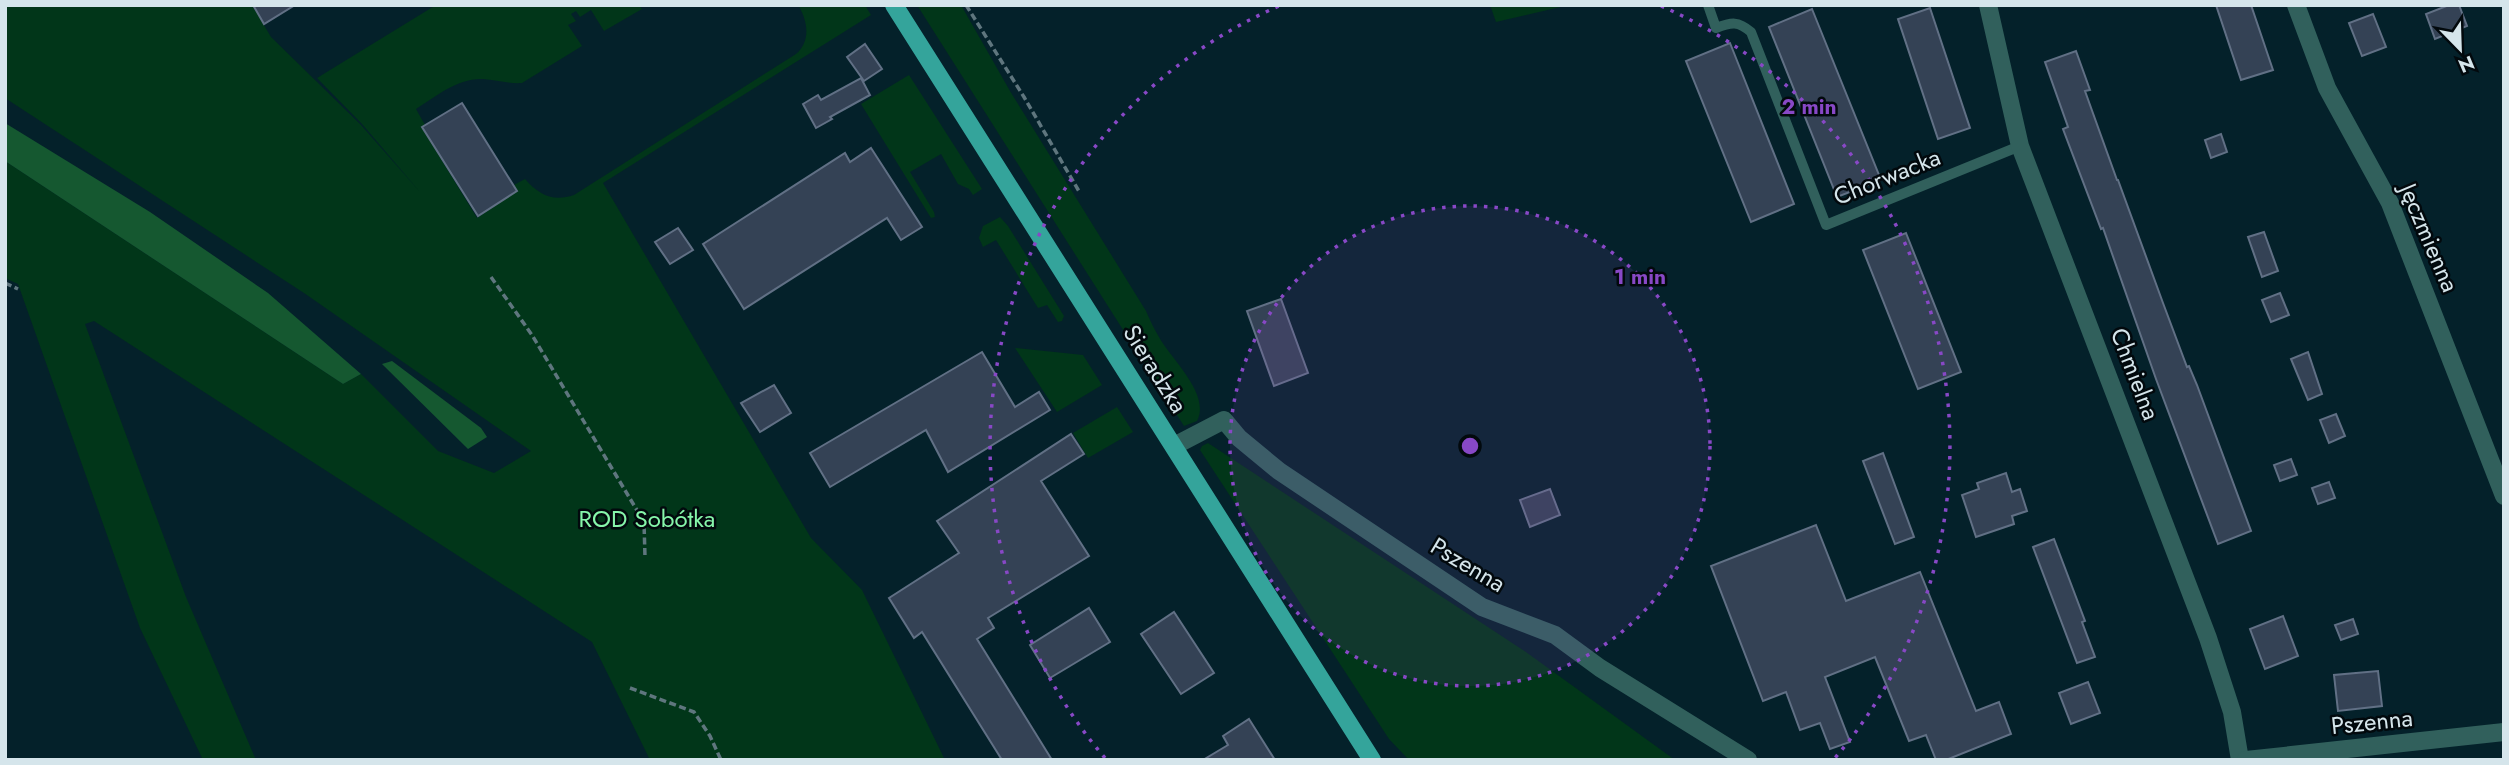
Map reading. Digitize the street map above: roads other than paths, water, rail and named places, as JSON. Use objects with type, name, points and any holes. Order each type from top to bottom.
[{"type":"main road","name":"Sieradzka","points":[[894,5],[1372,760]]},
{"type":"street","name":"Chmielna","points":[[1988,5],[2020,146],[2208,638],[2232,712],[2240,760]]},
{"type":"street","name":"Jęczmienna","points":[[2296,5],[2327,88],[2390,203],[2504,496]]},
{"type":"street","name":"Pszenna","points":[[1174,446],[1224,420],[1239,438],[1279,471],[1482,607],[1555,635],[1611,674],[1748,760]]},
{"type":"street","name":"Pszenna","points":[[2246,760],[2504,732]]},
{"type":"lane","name":"Chorwacka","points":[[1708,5],[1717,28],[1732,23],[1741,24],[1751,32],[1826,225],[2020,146]]},
{"type":"park label","name":"ROD Sobótka","points":[[647,519]]}]
